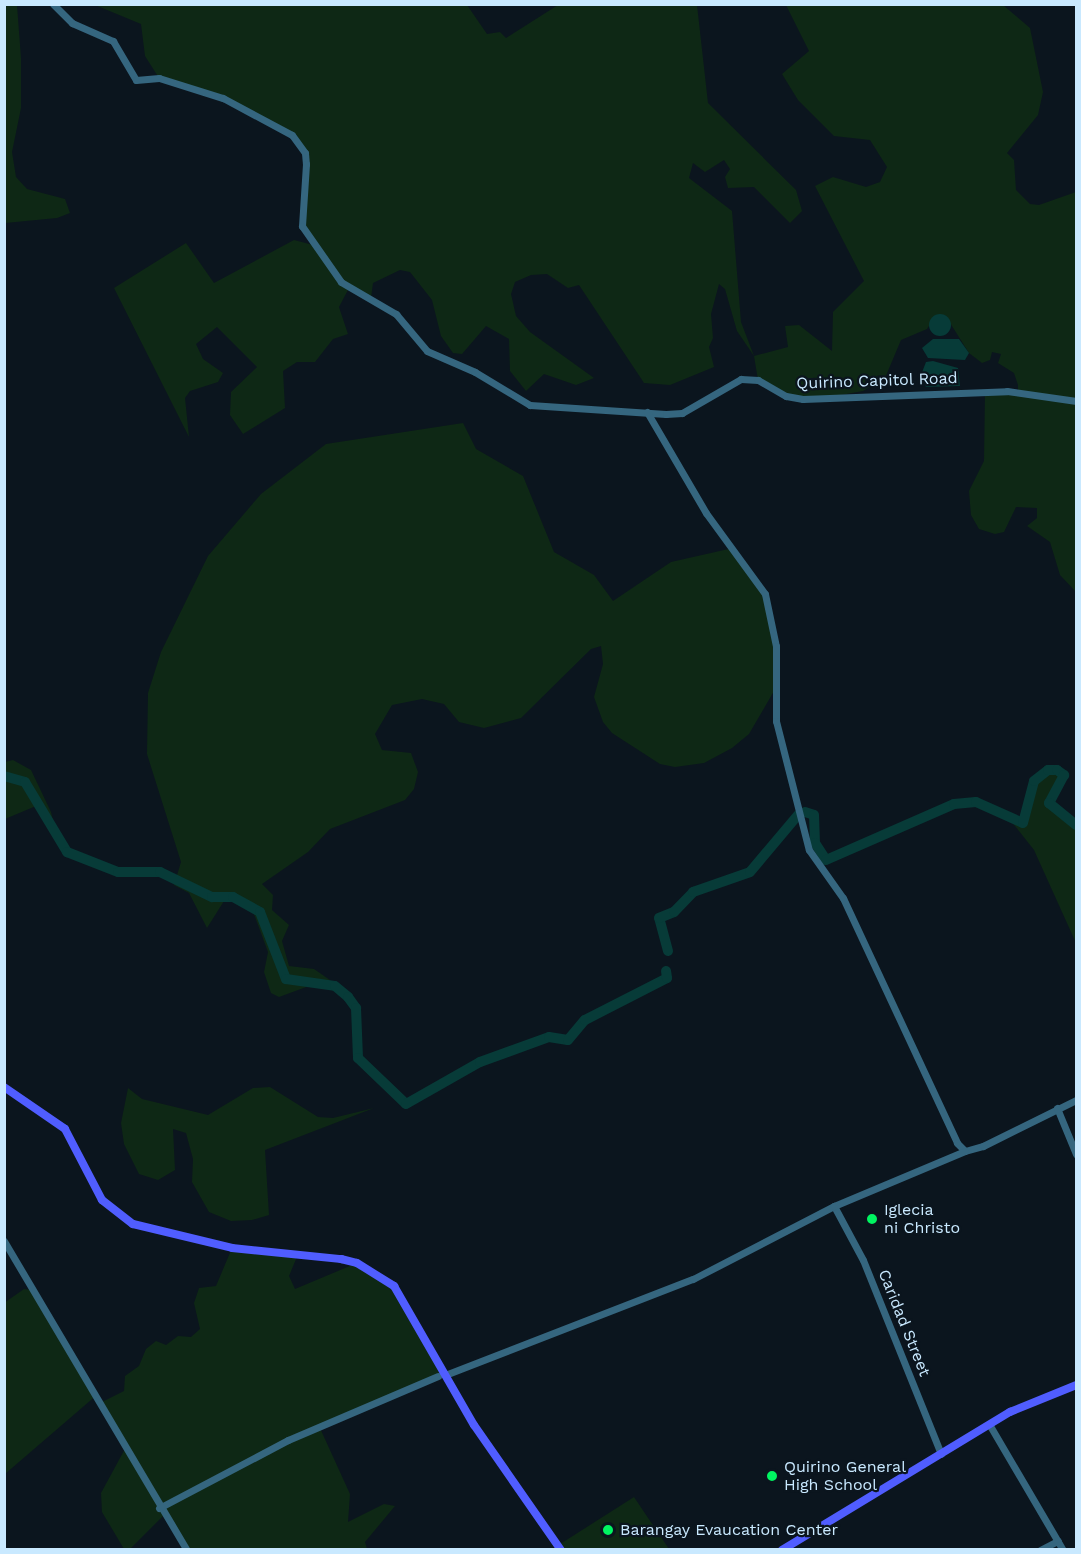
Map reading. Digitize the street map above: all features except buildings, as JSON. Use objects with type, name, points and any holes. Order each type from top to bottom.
[{"type":"main road","points":[[4,1087],[65,1129],[102,1200],[133,1224],[232,1248],[357,1263],[393,1286],[441,1375],[561,1550]]},
{"type":"main road","points":[[782,1550],[989,1424],[1077,1385]]},
{"type":"street","name":"Quirino Capitol Road","points":[[53,4],[72,23],[112,41],[136,80],[159,78],[223,98],[292,135],[305,153],[302,225],[341,282],[396,314],[427,351],[475,372],[530,405],[548,410],[599,406],[647,412],[682,412],[741,380],[758,380],[786,396],[803,399],[1007,391],[1077,402]]},
{"type":"street","points":[[647,412],[706,513],[765,594],[776,646],[776,721],[809,850],[843,897],[948,1126],[965,1151]]},
{"type":"street","points":[[159,1508],[288,1440],[441,1375],[693,1279],[834,1206],[965,1151],[1077,1100]]},
{"type":"street","points":[[1057,1108],[1077,1154]]},
{"type":"street","name":"Caridad Street","points":[[834,1206],[863,1260],[941,1454]]},
{"type":"street","points":[[4,1240],[89,1378],[159,1508],[186,1550]]},
{"type":"street","points":[[989,1424],[1063,1550]]},
{"type":"street","points":[[1040,1550],[1058,1541]]},
{"type":"shaded area","points":[[5,4],[17,5],[21,58],[21,108],[12,152],[16,177],[27,189],[65,199],[70,213],[57,218],[5,223]]},
{"type":"shaded area","points":[[95,5],[467,5],[487,34],[500,32],[506,38],[558,5],[697,5],[708,103],[796,190],[802,211],[790,223],[754,187],[728,188],[725,177],[730,169],[724,160],[705,172],[693,163],[689,178],[732,211],[741,322],[754,356],[737,331],[725,289],[719,284],[711,314],[713,338],[709,347],[714,367],[670,385],[644,383],[579,285],[568,288],[547,274],[531,275],[515,282],[511,294],[516,316],[530,332],[594,378],[576,385],[544,374],[526,391],[510,371],[509,339],[486,326],[462,354],[453,353],[441,336],[432,300],[410,272],[400,270],[373,283],[371,298],[349,288],[339,307],[348,334],[333,339],[315,362],[297,362],[283,371],[285,408],[243,434],[230,415],[231,392],[257,367],[217,327],[196,344],[203,359],[223,373],[218,382],[190,391],[185,398],[189,437],[114,288],[186,243],[214,283],[294,240],[313,245],[302,226],[306,164],[299,143],[240,106],[159,78],[145,56],[141,24]]},
{"type":"shaded area","points":[[786,5],[1003,5],[1030,28],[1043,92],[1038,115],[1007,153],[1014,160],[1016,190],[1030,204],[1039,205],[1076,192],[1076,592],[1060,575],[1050,542],[1027,526],[1037,518],[1037,508],[1016,507],[1004,532],[995,534],[979,529],[971,515],[969,491],[984,461],[985,391],[1018,392],[1014,373],[998,363],[1001,354],[992,352],[990,360],[982,363],[969,353],[945,315],[936,315],[927,329],[901,340],[885,378],[863,391],[819,399],[786,396],[758,380],[754,356],[788,347],[785,326],[799,325],[832,351],[833,312],[864,281],[815,186],[833,177],[866,187],[880,182],[887,167],[870,140],[834,136],[798,100],[782,74],[809,51]]},
{"type":"shaded area","points":[[936,314],[944,314],[951,321],[951,329],[944,336],[936,336],[929,329],[929,321]]},
{"type":"shaded area","points":[[933,339],[959,339],[969,353],[965,360],[928,358],[922,348]]},
{"type":"shaded area","points":[[933,361],[958,368],[960,386],[926,387],[921,375],[926,362]]},
{"type":"shaded area","points":[[463,423],[476,449],[523,476],[554,552],[594,575],[613,601],[671,562],[733,548],[756,578],[775,628],[774,691],[749,734],[732,748],[704,763],[675,767],[660,764],[612,733],[603,722],[594,697],[603,664],[601,646],[591,649],[521,718],[484,728],[459,722],[444,704],[422,699],[392,705],[375,734],[382,750],[411,753],[418,772],[414,789],[405,800],[330,829],[308,852],[262,884],[273,895],[272,910],[289,925],[282,941],[289,966],[314,969],[330,980],[324,989],[309,986],[279,997],[271,993],[264,972],[268,952],[254,914],[240,900],[224,901],[207,928],[189,893],[174,885],[181,862],[147,754],[148,693],[161,652],[208,556],[261,494],[326,444]]},
{"type":"shaded area","points":[[13,760],[31,770],[51,812],[56,833],[36,806],[5,819],[5,762]]},
{"type":"shaded area","points":[[1048,770],[1064,775],[1050,803],[1076,825],[1076,943],[1034,850],[1011,821],[1023,823],[1034,781]]},
{"type":"shaded area","points":[[270,1087],[318,1117],[333,1118],[374,1108],[265,1150],[269,1215],[252,1220],[231,1221],[209,1212],[192,1182],[193,1159],[186,1133],[173,1129],[175,1170],[158,1180],[139,1174],[124,1144],[121,1123],[128,1088],[142,1099],[208,1115],[253,1088]]},
{"type":"shaded area","points":[[232,1248],[299,1252],[289,1276],[295,1289],[357,1263],[394,1286],[445,1375],[319,1426],[350,1494],[348,1522],[384,1504],[395,1506],[365,1542],[367,1549],[187,1549],[163,1516],[130,1549],[124,1549],[102,1512],[101,1493],[126,1447],[102,1402],[124,1391],[125,1376],[139,1366],[146,1349],[156,1341],[166,1345],[178,1336],[191,1337],[200,1329],[194,1303],[199,1288],[216,1286]]},
{"type":"shaded area","points":[[24,1289],[33,1290],[98,1394],[5,1474],[4,1303]]},
{"type":"shaded area","points":[[634,1497],[669,1549],[559,1550],[557,1546]]},
{"type":"waterway","points":[[805,812],[814,815],[815,843],[826,860],[954,804],[976,802],[1023,823],[1034,781],[1048,770],[1057,770],[1064,775],[1049,803],[1076,825]]},
{"type":"waterway","points":[[4,776],[25,782],[67,852],[118,872],[160,872],[212,897],[233,897],[260,912],[286,979],[335,986],[348,997],[356,1008],[358,1058],[406,1104],[480,1062],[549,1037],[568,1040],[585,1020],[667,978],[666,971]]},
{"type":"waterway","points":[[668,951],[659,918],[674,912],[693,892],[750,872],[798,815]]},
{"type":"place","name":"Iglecia ni Christo","points":[[872,1219]]},
{"type":"place","name":"Quirino General High School","points":[[772,1476]]},
{"type":"place","name":"Barangay Evaucation Center","points":[[608,1530]]}]
